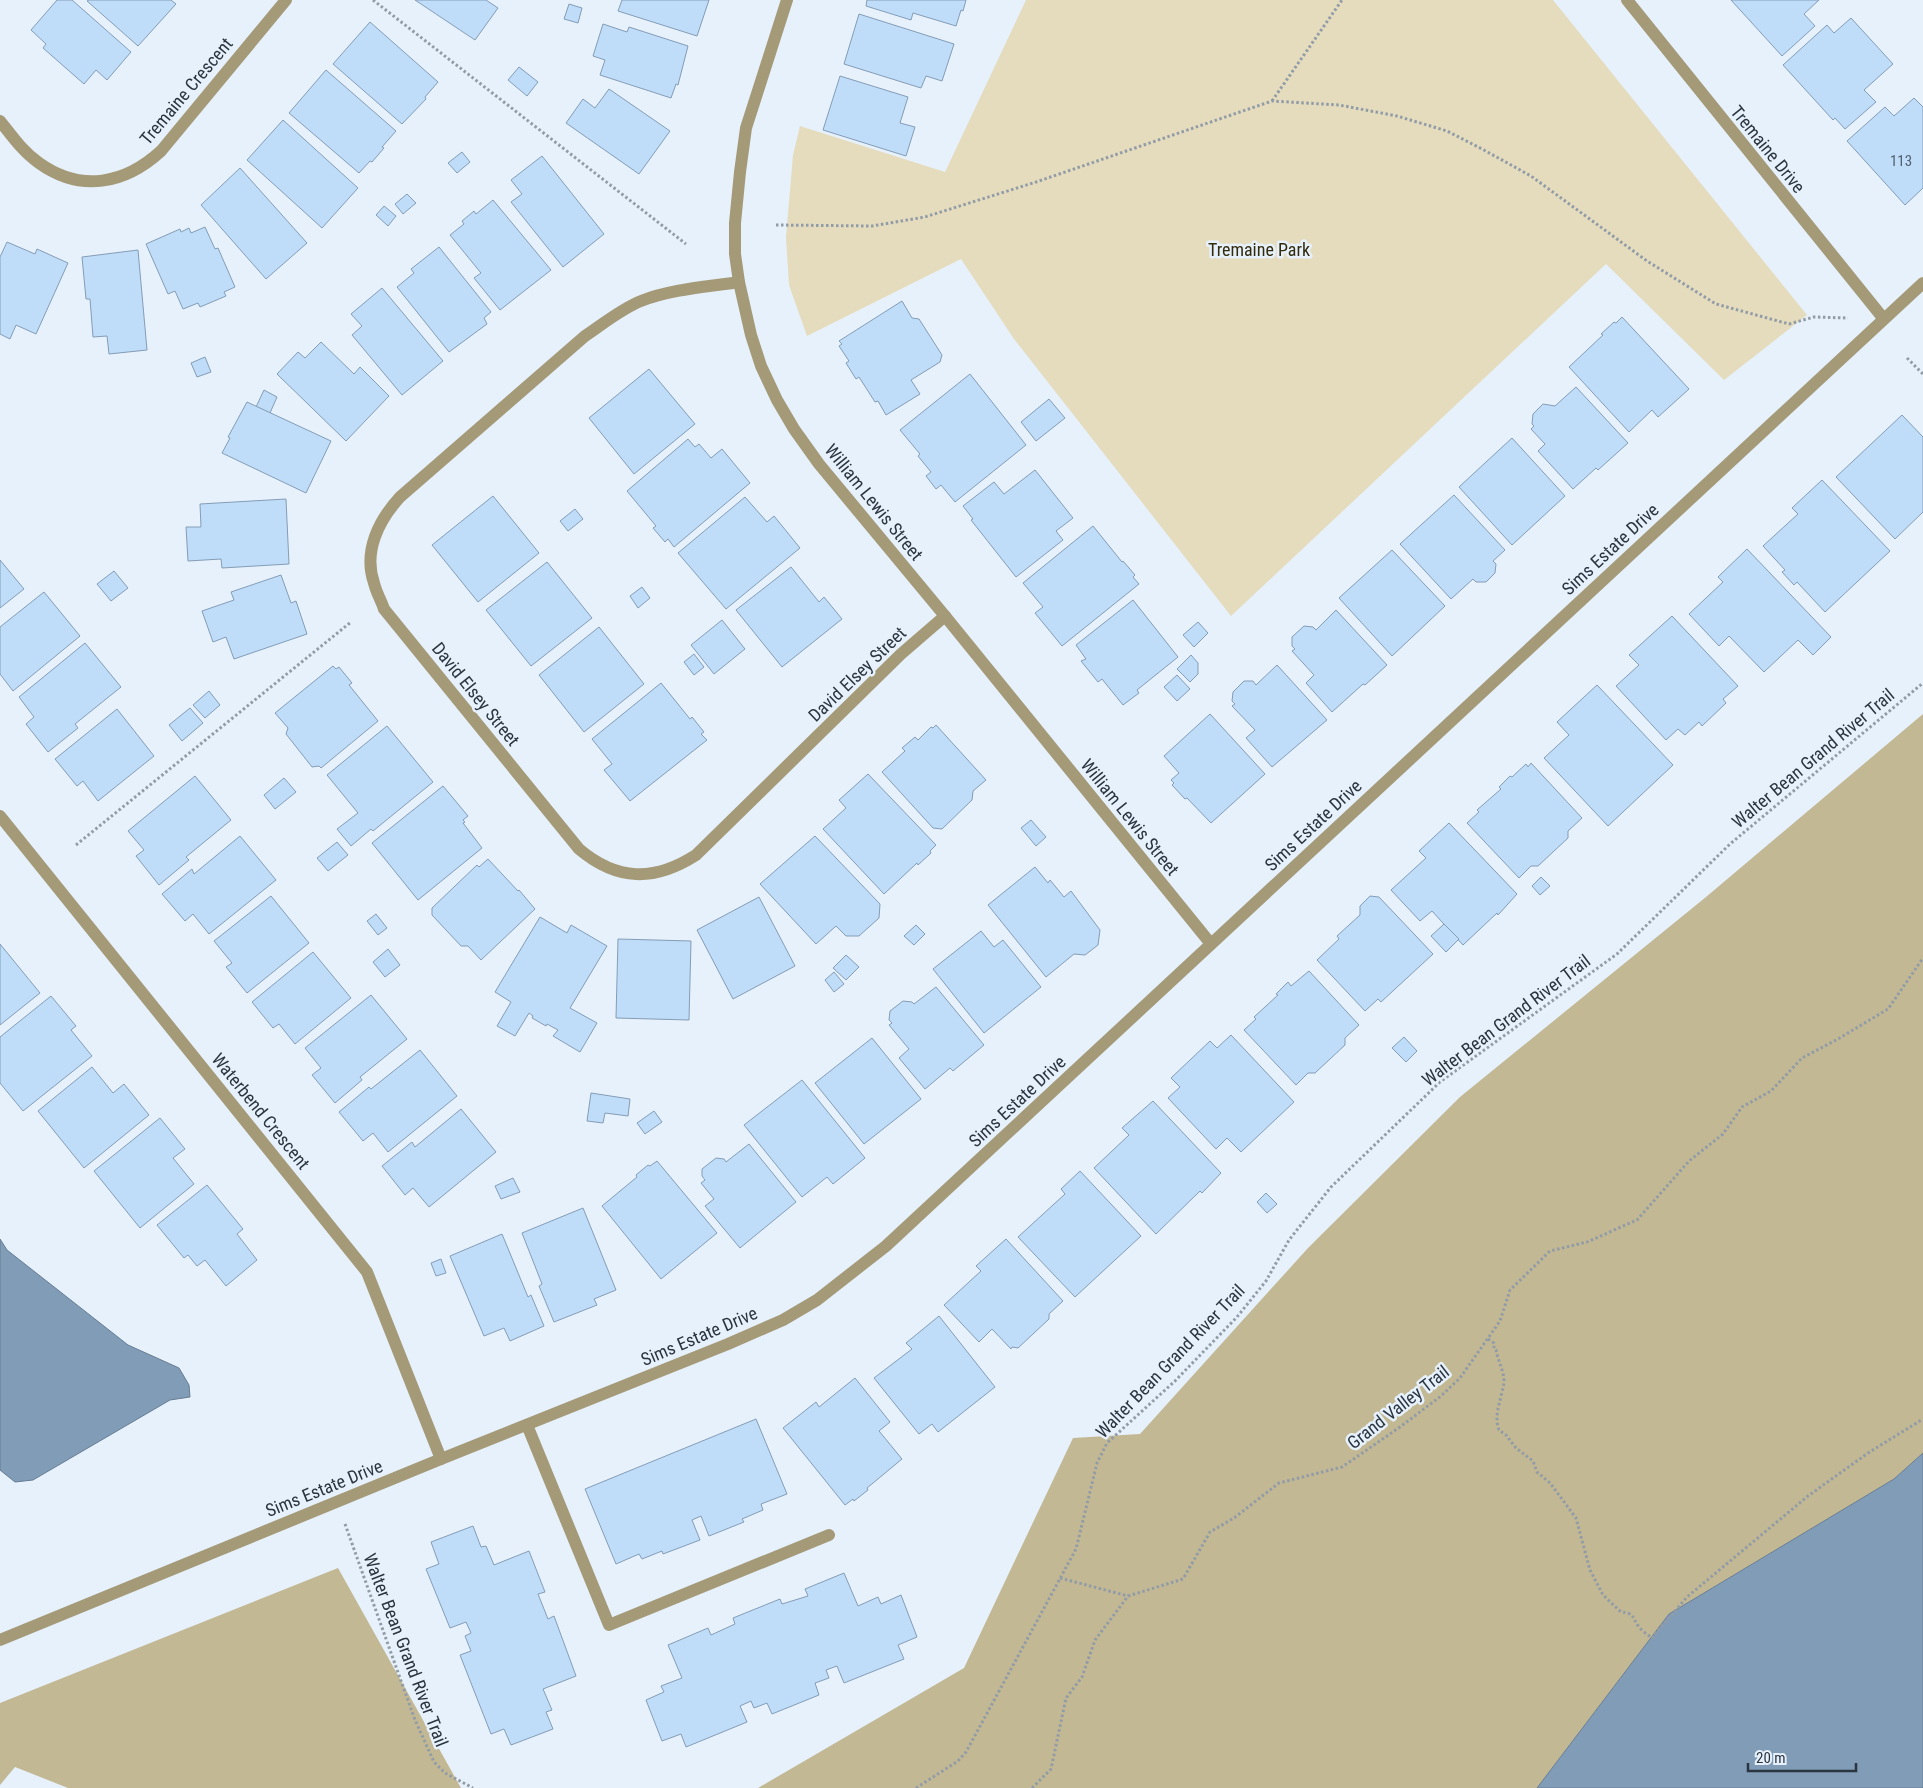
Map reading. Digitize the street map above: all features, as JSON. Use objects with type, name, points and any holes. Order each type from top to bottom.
[{"type":"street","name":"Tremaine Crescent","points":[[0,121],[24,150],[38,163],[54,173],[72,179],[91,181],[110,180],[129,174],[147,164],[161,151],[286,0]]},
{"type":"street","name":"William Lewis Street","points":[[787,0],[746,128],[735,223],[735,254],[739,282],[751,335],[777,400],[794,429],[819,464],[946,616],[1211,944]]},
{"type":"street","name":"Tremaine Drive","points":[[1626,0],[1883,318]]},
{"type":"street","name":"David Elsey Street","points":[[739,282],[668,293],[640,302],[615,316],[585,336],[400,497],[381,521],[374,536],[371,551],[373,582],[384,609],[579,849],[606,868],[639,875],[668,870],[696,855],[901,654],[946,616]]},
{"type":"street","name":"Sims Estate Drive","points":[[0,1640],[441,1459],[728,1344],[783,1320],[817,1300],[886,1246],[1883,318],[1923,283]]},
{"type":"street","name":"Waterbend Crescent","points":[[0,816],[367,1272],[441,1459]]},
{"type":"street","points":[[527,1425],[609,1625],[829,1535]]},
{"type":"path","points":[[373,0],[686,244]]},
{"type":"path","points":[[1272,102],[1342,0]]},
{"type":"path","points":[[776,225],[872,226],[925,217],[1036,182],[1272,102],[1339,105],[1397,116],[1447,131],[1482,149],[1531,176],[1646,261],[1716,304],[1789,324],[1814,318],[1883,318]]},
{"type":"path","points":[[1908,358],[1923,374]]},
{"type":"path","points":[[76,845],[352,622]]},
{"type":"path","name":"Walter Bean Grand River Trail","points":[[916,1788],[958,1761],[966,1752],[1076,1549],[1097,1463],[1107,1443],[1175,1381],[1237,1317],[1266,1281],[1289,1240],[1331,1187],[1440,1082],[1617,954],[1730,844],[1923,683]]},
{"type":"path","name":"Grand Valley Trail","points":[[1128,1596],[1182,1579],[1210,1532],[1234,1518],[1279,1483],[1342,1467],[1441,1396],[1460,1378],[1500,1321],[1510,1290],[1550,1251],[1587,1242],[1637,1220],[1689,1161],[1723,1134],[1742,1107],[1771,1091],[1802,1058],[1838,1039],[1888,1008],[1923,958]]},
{"type":"path","points":[[1488,1339],[1494,1343],[1494,1350],[1496,1350],[1504,1382],[1499,1402],[1497,1425],[1499,1430],[1506,1435],[1516,1448],[1533,1461],[1537,1472],[1550,1483],[1576,1518],[1590,1570],[1608,1602],[1620,1612],[1631,1614],[1636,1620],[1638,1627],[1652,1638],[1687,1597],[1808,1496],[1868,1453],[1923,1419]]},
{"type":"path","name":"Walter Bean Grand River Trail","points":[[336,1502],[415,1720],[434,1762],[445,1773],[473,1788]]},
{"type":"path","points":[[1032,1788],[1051,1769],[1066,1698],[1082,1677],[1095,1640],[1128,1596],[1060,1578]]},
{"type":"green space","name":"Tremaine Park","points":[[1026,0],[1553,0],[1807,315],[1724,380],[1606,264],[1231,616],[1014,339],[961,259],[807,336],[789,285],[786,237],[793,155],[800,126],[945,172]]},
{"type":"shaded area","points":[[1923,714],[1923,1453],[1894,1479],[1669,1614],[1537,1788],[758,1788],[964,1668],[1073,1438],[1140,1434],[1308,1248],[1460,1097],[1706,897]]},
{"type":"shaded area","points":[[338,1568],[461,1788],[68,1788],[15,1767],[0,1785],[0,1703]]},
{"type":"water","points":[[0,1239],[7,1250],[128,1345],[179,1368],[189,1385],[190,1397],[170,1400],[33,1480],[15,1482],[0,1470]]},
{"type":"water","points":[[1923,1453],[1923,1788],[1537,1788],[1669,1614],[1894,1479]]},
{"type":"building","points":[[57,0],[72,0],[131,52],[107,80],[96,70],[84,84],[43,48],[46,44],[31,30]]},
{"type":"building","points":[[171,0],[176,4],[138,46],[87,1]]},
{"type":"building","points":[[415,0],[486,0],[498,8],[475,40]]},
{"type":"building","points":[[622,0],[709,0],[697,36],[618,11]]},
{"type":"building","points":[[867,0],[966,0],[956,26],[913,13],[911,20],[866,6]]},
{"type":"building","points":[[1731,0],[1819,0],[1804,14],[1815,26],[1782,56]]},
{"type":"building","points":[[569,4],[582,8],[578,23],[564,19]]},
{"type":"building","points":[[859,14],[954,44],[942,81],[926,76],[921,88],[844,64]]},
{"type":"building","points":[[1851,18],[1893,64],[1864,90],[1876,102],[1845,129],[1835,118],[1833,120],[1783,65],[1827,25],[1834,33]]},
{"type":"building","points":[[370,22],[438,82],[425,97],[426,99],[402,124],[333,64]]},
{"type":"building","points":[[603,24],[627,32],[629,27],[688,46],[678,85],[676,84],[671,98],[600,75],[605,60],[593,56]]},
{"type":"building","points":[[519,67],[538,82],[527,96],[508,80]]},
{"type":"building","points":[[326,70],[396,131],[372,162],[370,161],[359,173],[289,113]]},
{"type":"building","points":[[840,76],[908,97],[900,123],[915,127],[906,156],[823,130]]},
{"type":"building","points":[[609,89],[670,131],[639,174],[566,123],[583,99],[595,108]]},
{"type":"building","points":[[1914,98],[1923,107],[1923,188],[1905,205],[1847,141],[1885,107],[1894,116]]},
{"type":"building","points":[[283,120],[358,188],[322,228],[247,160]]},
{"type":"building","points":[[462,152],[470,162],[457,173],[448,163]]},
{"type":"building","points":[[542,156],[604,234],[563,267],[511,202],[522,194],[511,180]]},
{"type":"building","points":[[240,168],[307,243],[266,279],[201,205]]},
{"type":"building","points":[[407,194],[416,203],[403,214],[395,204]]},
{"type":"building","points":[[493,200],[551,270],[500,310],[474,278],[481,273],[450,235],[464,224],[462,221],[474,211],[476,214]]},
{"type":"building","points":[[384,206],[396,216],[388,226],[376,215]]},
{"type":"building","points":[[205,227],[215,249],[218,248],[235,287],[224,292],[226,296],[200,307],[198,303],[183,309],[175,291],[168,294],[146,244],[180,229],[181,232],[189,228],[191,233]]},
{"type":"building","points":[[7,242],[35,254],[37,249],[68,263],[36,334],[16,325],[10,339],[0,334],[0,257]]},
{"type":"building","points":[[439,247],[491,312],[484,318],[487,324],[449,352],[397,287],[414,273],[411,269]]},
{"type":"building","points":[[138,250],[147,350],[109,354],[107,336],[93,337],[90,299],[86,299],[82,257]]},
{"type":"building","points":[[382,288],[443,361],[402,395],[352,335],[362,326],[351,314]]},
{"type":"building","points":[[902,301],[912,318],[919,319],[942,355],[940,362],[911,380],[920,394],[886,415],[878,401],[875,402],[859,377],[856,379],[846,363],[849,361],[839,346],[842,344],[839,341]]},
{"type":"building","points":[[1622,317],[1689,389],[1658,417],[1652,410],[1629,432],[1569,367],[1603,335],[1601,334]]},
{"type":"building","points":[[321,342],[354,374],[360,367],[389,396],[346,441],[277,374],[298,352],[305,358]]},
{"type":"building","points":[[205,357],[211,372],[197,377],[191,363]]},
{"type":"building","points":[[649,369],[695,424],[634,474],[589,418]]},
{"type":"building","points":[[970,374],[1026,445],[955,502],[941,485],[936,489],[926,476],[931,472],[918,456],[920,454],[900,430]]},
{"type":"building","points":[[1576,387],[1628,443],[1573,489],[1538,451],[1545,444],[1531,429],[1534,426],[1532,424],[1533,414],[1543,404],[1555,406]]},
{"type":"building","points":[[264,390],[277,397],[270,413],[256,407]]},
{"type":"building","points":[[1049,399],[1065,418],[1036,441],[1021,422]]},
{"type":"building","points":[[247,402],[331,441],[306,493],[222,453],[230,438],[228,437]]},
{"type":"building","points":[[1902,415],[1923,437],[1923,512],[1895,539],[1836,477]]},
{"type":"building","points":[[1512,438],[1565,496],[1512,545],[1459,487]]},
{"type":"building","points":[[688,439],[695,447],[699,444],[711,458],[722,449],[750,483],[674,547],[668,539],[665,542],[653,528],[656,526],[627,491]]},
{"type":"building","points":[[1035,470],[1073,518],[1056,531],[1063,540],[1016,577],[971,520],[973,519],[963,506],[994,482],[1004,494]]},
{"type":"building","points":[[1822,480],[1890,551],[1825,612],[1797,582],[1794,585],[1782,572],[1785,570],[1763,546],[1798,514],[1792,508]]},
{"type":"building","points":[[1454,495],[1505,550],[1493,561],[1496,564],[1495,573],[1486,582],[1476,582],[1473,579],[1451,599],[1400,544]]},
{"type":"building","points":[[493,496],[539,553],[478,602],[432,545]]},
{"type":"building","points":[[745,497],[767,522],[774,516],[800,548],[726,609],[678,553]]},
{"type":"building","points":[[286,499],[289,564],[222,568],[221,559],[188,561],[186,527],[201,527],[200,504]]},
{"type":"building","points":[[575,509],[583,519],[568,531],[560,521]]},
{"type":"building","points":[[1093,526],[1135,575],[1133,577],[1139,584],[1062,646],[1035,613],[1043,607],[1023,583]]},
{"type":"building","points":[[1747,549],[1831,637],[1813,655],[1798,640],[1764,672],[1729,636],[1719,646],[1689,614],[1723,582],[1718,577]]},
{"type":"building","points":[[1392,550],[1445,606],[1392,656],[1339,598]]},
{"type":"building","points":[[0,560],[24,589],[0,608]]},
{"type":"building","points":[[547,562],[592,618],[531,666],[486,610]]},
{"type":"building","points":[[791,567],[819,602],[824,597],[842,619],[782,667],[736,610]]},
{"type":"building","points":[[114,571],[128,588],[111,601],[97,584]]},
{"type":"building","points":[[281,575],[291,603],[296,601],[307,634],[234,659],[226,637],[213,642],[202,611],[234,600],[231,592]]},
{"type":"building","points":[[642,587],[650,598],[638,608],[630,596]]},
{"type":"building","points":[[44,592],[80,636],[13,691],[0,674],[0,627]]},
{"type":"building","points":[[1133,600],[1178,657],[1137,690],[1139,693],[1123,705],[1102,679],[1098,682],[1081,661],[1086,659],[1076,645]]},
{"type":"building","points":[[1336,610],[1387,665],[1332,712],[1306,683],[1314,675],[1292,651],[1295,649],[1292,646],[1292,637],[1304,626],[1313,627],[1316,630]]},
{"type":"building","points":[[1672,616],[1738,686],[1723,699],[1726,703],[1702,726],[1699,722],[1685,735],[1678,729],[1666,740],[1616,686],[1639,665],[1629,655]]},
{"type":"building","points":[[722,620],[745,649],[714,674],[691,645]]},
{"type":"building","points":[[1198,622],[1208,633],[1194,647],[1183,635]]},
{"type":"building","points":[[599,627],[644,684],[584,732],[539,675]]},
{"type":"building","points":[[85,643],[121,687],[75,724],[78,728],[48,752],[26,724],[34,717],[19,697]]},
{"type":"building","points":[[694,654],[704,667],[694,675],[684,662]]},
{"type":"building","points":[[1191,655],[1198,663],[1198,674],[1190,682],[1177,669]]},
{"type":"building","points":[[1277,665],[1327,720],[1272,767],[1246,738],[1255,730],[1232,706],[1235,704],[1232,701],[1233,692],[1244,681],[1253,681],[1256,685]]},
{"type":"building","points":[[333,666],[336,669],[339,667],[352,683],[349,685],[378,721],[321,768],[319,766],[312,767],[286,734],[288,728],[275,713]]},
{"type":"building","points":[[1177,675],[1190,689],[1177,701],[1164,687]]},
{"type":"building","points":[[661,683],[690,719],[692,717],[704,732],[701,734],[707,740],[630,801],[604,770],[612,764],[592,739]]},
{"type":"building","points":[[1597,685],[1673,765],[1608,826],[1544,758],[1569,735],[1557,722]]},
{"type":"building","points":[[209,691],[220,705],[205,718],[193,705]]},
{"type":"building","points":[[190,708],[203,723],[182,741],[169,725]]},
{"type":"building","points":[[117,709],[154,756],[98,801],[83,781],[77,786],[55,759]]},
{"type":"building","points":[[1210,714],[1265,774],[1211,823],[1172,785],[1174,783],[1171,780],[1179,773],[1164,756]]},
{"type":"building","points":[[936,725],[986,780],[973,791],[972,800],[942,829],[933,828],[882,772],[905,751],[902,748],[915,737],[918,740],[931,727],[933,728]]},
{"type":"building","points":[[387,726],[433,782],[373,831],[371,829],[351,846],[337,829],[358,813],[327,775]]},
{"type":"building","points":[[1531,763],[1582,818],[1568,831],[1568,838],[1538,866],[1531,866],[1519,878],[1467,823],[1479,812],[1477,810],[1501,789],[1499,787],[1510,776],[1512,777],[1526,764],[1528,767]]},
{"type":"building","points":[[868,774],[936,845],[930,851],[931,853],[918,865],[917,863],[884,894],[823,829],[846,808],[839,800]]},
{"type":"building","points":[[195,776],[231,820],[186,857],[189,860],[159,885],[136,856],[144,850],[128,831]]},
{"type":"building","points":[[284,778],[296,792],[275,809],[264,795]]},
{"type":"building","points":[[443,786],[468,816],[463,820],[465,822],[463,823],[482,848],[418,900],[372,843]]},
{"type":"building","points":[[1031,820],[1046,837],[1036,846],[1021,828]]},
{"type":"building","points":[[1449,823],[1517,894],[1498,915],[1497,913],[1463,945],[1432,911],[1420,921],[1391,890],[1426,858],[1419,851]]},
{"type":"building","points":[[240,836],[276,880],[209,934],[193,914],[185,921],[162,894],[192,869],[194,874]]},
{"type":"building","points":[[815,836],[880,904],[879,918],[859,936],[846,936],[836,926],[816,944],[760,884]]},
{"type":"building","points":[[337,842],[348,855],[328,871],[317,858]]},
{"type":"building","points":[[488,859],[535,909],[481,960],[468,946],[461,946],[432,915],[432,908],[477,865],[479,867]]},
{"type":"building","points":[[1035,867],[1048,883],[1050,880],[1064,897],[1071,891],[1100,930],[1098,945],[1085,955],[1074,954],[1046,977],[988,905]]},
{"type":"building","points":[[1541,877],[1550,886],[1540,895],[1532,886]]},
{"type":"building","points":[[271,896],[309,943],[247,993],[226,967],[232,963],[214,941]]},
{"type":"building","points":[[1370,896],[1379,897],[1433,954],[1381,1002],[1378,999],[1365,1011],[1317,960],[1339,939],[1337,936],[1360,915],[1360,906]]},
{"type":"building","points":[[759,897],[795,966],[733,999],[697,930]]},
{"type":"building","points":[[376,914],[387,928],[378,935],[367,921]]},
{"type":"building","points":[[540,917],[567,933],[571,925],[607,946],[570,1008],[597,1023],[580,1052],[553,1036],[558,1030],[532,1018],[533,1016],[529,1013],[515,1036],[497,1026],[511,1002],[495,992]]},
{"type":"building","points":[[1444,924],[1459,939],[1446,952],[1431,936]]},
{"type":"building","points":[[916,925],[925,934],[914,945],[904,936]]},
{"type":"building","points":[[981,931],[994,947],[1003,940],[1041,987],[984,1033],[933,969]]},
{"type":"building","points":[[618,939],[691,941],[689,1020],[616,1018]]},
{"type":"building","points":[[0,944],[40,993],[0,1025]]},
{"type":"building","points":[[388,949],[400,965],[385,977],[373,962]]},
{"type":"building","points":[[313,952],[351,998],[295,1044],[279,1024],[273,1028],[252,1002]]},
{"type":"building","points":[[846,955],[859,967],[846,980],[833,968]]},
{"type":"building","points":[[1309,971],[1359,1025],[1345,1038],[1345,1045],[1315,1073],[1308,1073],[1296,1085],[1244,1030],[1288,982],[1291,986]]},
{"type":"building","points":[[834,972],[844,984],[834,992],[825,980]]},
{"type":"building","points":[[936,987],[984,1045],[953,1071],[950,1068],[925,1089],[899,1058],[909,1049],[889,1025],[892,1023],[889,1020],[890,1011],[903,1001],[914,1004]]},
{"type":"building","points":[[371,995],[407,1039],[360,1077],[362,1080],[335,1103],[312,1075],[321,1068],[305,1048]]},
{"type":"building","points":[[51,996],[76,1026],[71,1030],[92,1056],[23,1111],[0,1083],[0,1037]]},
{"type":"building","points":[[1231,1035],[1294,1102],[1241,1152],[1227,1138],[1216,1149],[1168,1098],[1180,1087],[1171,1078],[1210,1041],[1217,1048]]},
{"type":"building","points":[[1404,1037],[1417,1051],[1406,1062],[1392,1048]]},
{"type":"building","points":[[872,1038],[921,1099],[864,1144],[815,1083]]},
{"type":"building","points":[[420,1050],[457,1096],[388,1152],[373,1133],[363,1141],[339,1112],[369,1087],[371,1089]]},
{"type":"building","points":[[92,1067],[113,1093],[124,1084],[149,1115],[84,1168],[38,1111]]},
{"type":"building","points":[[802,1080],[865,1158],[833,1184],[827,1177],[802,1197],[744,1125]]},
{"type":"building","points":[[591,1093],[630,1099],[628,1116],[605,1113],[603,1123],[587,1121]]},
{"type":"building","points":[[1153,1101],[1221,1173],[1202,1193],[1200,1191],[1156,1234],[1094,1168],[1129,1135],[1122,1128]]},
{"type":"building","points":[[461,1109],[496,1152],[429,1207],[413,1188],[405,1195],[382,1166],[412,1142],[415,1147]]},
{"type":"building","points":[[654,1111],[662,1122],[645,1134],[637,1123]]},
{"type":"building","points":[[160,1118],[185,1149],[173,1158],[194,1184],[140,1228],[94,1171]]},
{"type":"building","points":[[749,1144],[796,1202],[740,1248],[705,1206],[714,1199],[701,1183],[705,1180],[702,1176],[702,1169],[716,1158],[724,1159],[726,1162]]},
{"type":"building","points":[[657,1161],[717,1233],[661,1279],[602,1206],[637,1177],[636,1175],[648,1165],[650,1166]]},
{"type":"building","points":[[1080,1171],[1141,1236],[1075,1297],[1018,1237],[1065,1194],[1061,1189]]},
{"type":"building","points":[[513,1178],[520,1192],[501,1199],[495,1186]]},
{"type":"building","points":[[207,1185],[243,1229],[237,1234],[257,1260],[226,1286],[205,1260],[197,1266],[188,1255],[184,1258],[157,1225]]},
{"type":"building","points":[[1266,1193],[1277,1204],[1267,1213],[1257,1202]]},
{"type":"building","points":[[583,1208],[616,1290],[594,1299],[597,1305],[554,1322],[539,1286],[542,1284],[522,1233]]},
{"type":"building","points":[[502,1234],[528,1297],[531,1295],[544,1326],[510,1341],[504,1328],[484,1336],[450,1256]]},
{"type":"building","points":[[1006,1239],[1063,1301],[1049,1314],[1049,1319],[1018,1348],[1012,1347],[1011,1349],[992,1329],[979,1342],[944,1305],[981,1271],[976,1266]]},
{"type":"building","points":[[441,1259],[446,1273],[436,1276],[431,1263]]},
{"type":"building","points":[[939,1316],[995,1387],[938,1432],[932,1424],[919,1434],[874,1378],[912,1349],[906,1343]]},
{"type":"building","points":[[855,1378],[890,1422],[879,1431],[902,1459],[867,1488],[868,1490],[854,1501],[853,1499],[845,1505],[783,1428],[816,1402],[819,1407]]},
{"type":"building","points":[[756,1419],[787,1494],[761,1504],[763,1510],[742,1519],[744,1522],[709,1536],[701,1516],[692,1520],[700,1540],[663,1554],[662,1551],[642,1559],[639,1554],[616,1564],[585,1489]]},
{"type":"building","points":[[473,1526],[481,1547],[486,1546],[494,1565],[529,1551],[545,1592],[538,1594],[548,1619],[554,1616],[576,1676],[543,1689],[552,1710],[546,1712],[553,1729],[511,1745],[504,1729],[491,1734],[460,1655],[471,1651],[465,1636],[471,1633],[466,1622],[450,1628],[426,1569],[439,1564],[431,1542]]},
{"type":"building","points":[[844,1573],[858,1606],[878,1597],[881,1604],[901,1595],[917,1637],[898,1645],[904,1659],[844,1683],[837,1666],[826,1670],[829,1678],[815,1683],[819,1695],[772,1714],[767,1703],[754,1708],[751,1701],[740,1706],[747,1722],[686,1747],[681,1734],[662,1741],[646,1700],[664,1692],[661,1686],[682,1678],[668,1645],[708,1628],[711,1635],[735,1624],[733,1618],[780,1599],[782,1604],[808,1596],[805,1589]]}]
